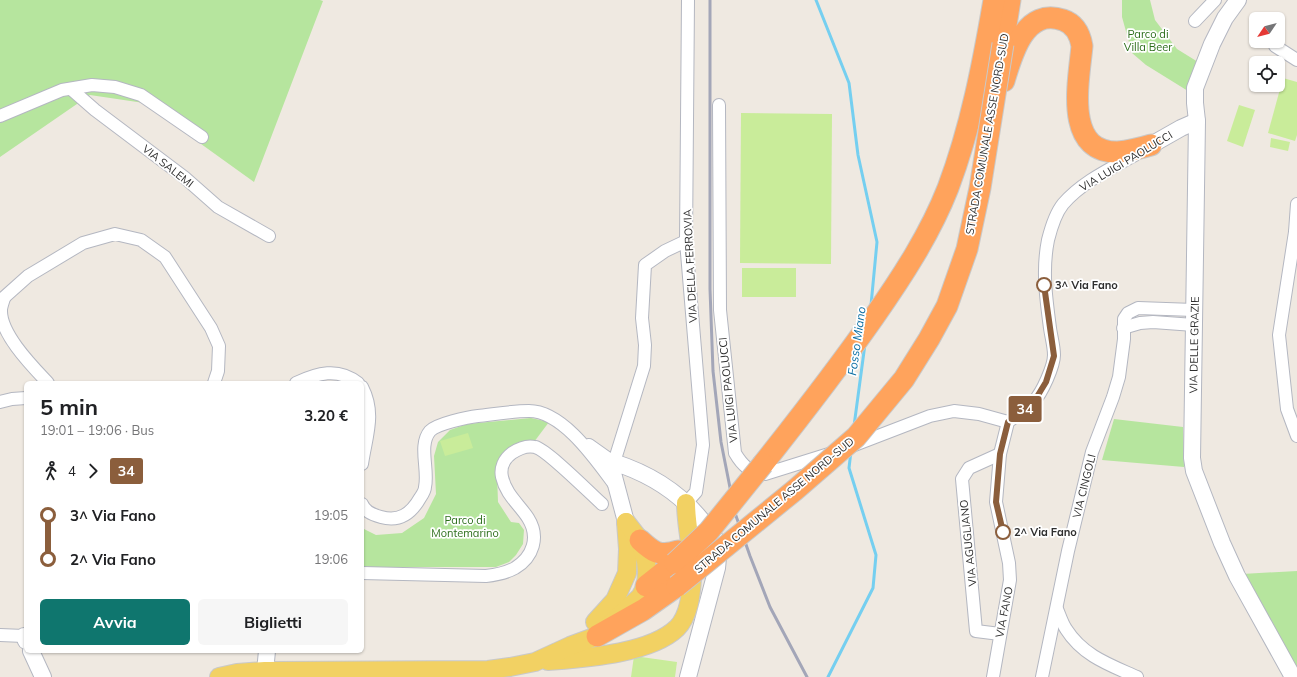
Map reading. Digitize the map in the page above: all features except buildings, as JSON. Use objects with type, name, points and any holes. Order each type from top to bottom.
[{"type":"highway","name":"STRADA COMUNALE ASSE NORD-SUD","points":[[646,586],[677,557],[709,531],[807,408],[859,338],[917,252],[948,189],[972,114],[983,66],[994,0]]},
{"type":"highway","name":"STRADA COMUNALE ASSE NORD-SUD","points":[[596,629],[643,610],[677,586],[795,490],[856,437],[904,379],[929,339],[946,306],[967,248],[987,149],[1012,41],[1010,0]]},
{"type":"highway","points":[[1012,41],[1035,21],[1048,17],[1063,20],[1070,24],[1077,30],[1082,46],[1078,104],[1078,115],[1081,127],[1090,142],[1107,150],[1117,152],[1142,147]]},
{"type":"highway","points":[[640,540],[658,553],[669,554],[677,557]]},
{"type":"main road","points":[[219,677],[237,672],[265,671],[488,670],[510,668],[535,662],[628,651],[656,642],[677,628],[687,611],[692,579],[692,555],[686,515],[686,503]]},
{"type":"main road","points":[[535,662],[570,646],[640,597],[646,586],[646,561],[640,540],[626,522]]},
{"type":"main road","points":[[596,629],[615,600],[627,573],[628,549],[626,522]]},
{"type":"street","name":"VIA DELLA FERROVIA","points":[[686,503],[696,492],[703,445],[686,241],[688,0]]},
{"type":"street","points":[[1195,21],[1215,0]]},
{"type":"street","name":"VIA DELLE GRAZIE","points":[[1238,0],[1225,18],[1212,44],[1195,88],[1197,121],[1192,458],[1194,471],[1237,576],[1292,677]]},
{"type":"street","points":[[1279,48],[1297,60]]},
{"type":"street","points":[[0,116],[62,90],[92,85],[115,87],[141,94],[202,137]]},
{"type":"street","name":"VIA SALEMI","points":[[71,89],[95,110],[184,177],[218,207],[269,236]]},
{"type":"street","name":"VIA LUIGI PAOLUCCI","points":[[719,105],[720,310],[735,453],[740,462],[749,469],[765,474],[835,452],[930,416],[954,411],[979,414],[1008,422],[1026,409],[1035,400],[1046,382],[1054,356],[1044,285],[1045,254],[1050,231],[1055,217],[1062,205],[1070,196],[1089,182],[1142,147],[1197,121]]},
{"type":"street","points":[[1297,204],[1296,233],[1279,335],[1287,409],[1297,436]]},
{"type":"street","points":[[46,381],[18,349],[5,328],[0,311],[1,297],[28,276],[83,243],[115,234],[141,240],[165,257],[211,328],[219,346],[218,371],[215,381]]},
{"type":"street","points":[[626,522],[613,473],[613,462],[644,366],[645,345],[642,318],[645,265],[664,252],[686,241]]},
{"type":"street","name":"VIA CINGOLI","points":[[1042,677],[1068,551],[1092,452],[1119,377],[1124,339],[1124,319],[1128,313],[1138,308],[1153,308],[1194,317]]},
{"type":"street","points":[[1153,308],[1153,322]]},
{"type":"street","points":[[1123,328],[1140,323],[1194,317]]},
{"type":"street","points":[[302,381],[318,375],[335,372],[351,377],[356,381]]},
{"type":"street","points":[[364,391],[370,405],[370,422],[364,454]]},
{"type":"street","points":[[0,402],[24,398]]},
{"type":"street","points":[[364,507],[372,514],[383,518],[395,519],[408,514],[418,502],[426,488],[424,448],[425,438],[431,430],[449,422],[467,417],[531,411],[548,416],[559,422],[576,437],[598,462],[617,488]]},
{"type":"street","name":"VIA FANO","points":[[993,677],[1010,580],[1009,563],[996,502],[1000,454],[1008,422]]},
{"type":"street","points":[[576,437],[613,462],[640,472],[666,486],[699,516],[713,536],[719,555],[688,677]]},
{"type":"street","points":[[364,573],[486,576],[504,572],[514,568],[524,561],[530,554],[533,546],[533,528],[528,518],[512,498],[505,486],[502,476],[502,466],[507,457],[515,451],[526,447],[536,447],[543,452],[602,504]]},
{"type":"street","name":"VIA AGUGLIANO","points":[[1000,454],[969,468],[962,479],[976,631],[1000,634]]},
{"type":"street","points":[[1057,610],[1066,630],[1079,645],[1094,658],[1137,677]]},
{"type":"street","points":[[0,635],[24,638]]},
{"type":"street","points":[[32,653],[43,677]]},
{"type":"street","points":[[265,671],[267,653]]},
{"type":"green space","points":[[0,0],[323,1],[254,182],[144,103],[90,95],[0,157]]},
{"type":"green space","name":"Parco di Villa Beer","points":[[1122,0],[1150,0],[1155,20],[1177,49],[1198,62],[1188,91],[1146,65],[1132,53],[1122,17]]},
{"type":"green space","points":[[1285,79],[1297,82],[1297,135],[1295,141],[1268,133],[1279,92],[1285,92]]},
{"type":"green space","points":[[1239,105],[1255,110],[1243,147],[1227,141]]},
{"type":"green space","points":[[741,113],[832,114],[831,264],[740,263]]},
{"type":"green space","points":[[1271,138],[1290,142],[1288,151],[1270,147]]},
{"type":"green space","points":[[742,268],[796,268],[796,297],[742,297]]},
{"type":"green space","name":"Parco di Montemarino","points":[[531,418],[549,422],[534,442],[497,474],[498,502],[511,522],[519,523],[524,530],[523,544],[516,555],[509,562],[496,567],[364,567],[364,529],[376,535],[402,533],[424,518],[436,494],[434,456],[438,442],[450,430],[467,424]]},
{"type":"green space","points":[[1114,419],[1183,427],[1184,467],[1102,460]]},
{"type":"green space","points":[[468,433],[473,448],[445,456],[440,441]]},
{"type":"green space","points":[[1297,571],[1297,668],[1242,574]]},
{"type":"green space","points":[[634,656],[677,662],[675,677],[631,677]]},
{"type":"waterway","name":"Fosso Miano","points":[[816,0],[849,83],[858,155],[877,242],[871,305]]},
{"type":"waterway","name":"Fosso Miano","points":[[854,426],[865,344]]},
{"type":"waterway","name":"Fosso Miano","points":[[828,677],[873,588],[876,555],[849,468],[851,451]]},
{"type":"railway","points":[[710,0],[710,289],[713,371],[721,442],[735,513],[750,556],[770,607],[807,677]]},
{"type":"bus line","name":"34","points":[[1003,532],[996,502],[1000,454],[1005,430],[1008,422],[1026,409],[1035,400],[1046,382],[1054,356],[1044,285]]},
{"type":"place","name":"3^ Via Fano","points":[[1044,285]]},
{"type":"place","name":"2^ Via Fano","points":[[1003,532]]}]
